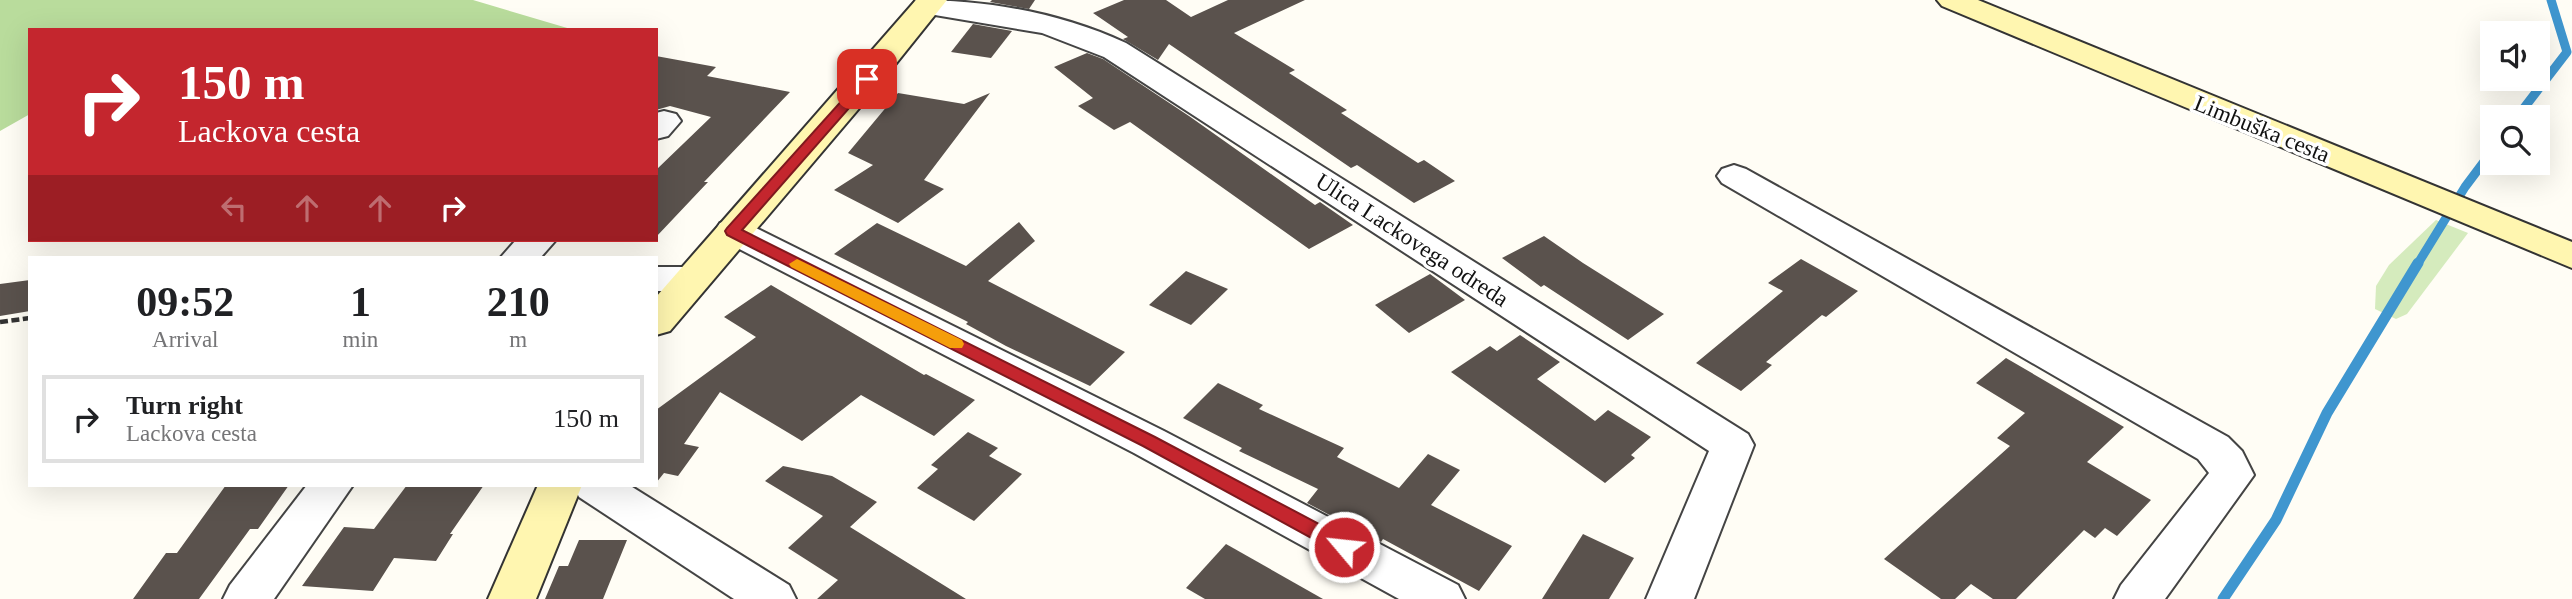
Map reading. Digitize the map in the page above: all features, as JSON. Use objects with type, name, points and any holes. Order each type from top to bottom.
[{"type":"street","name":"Limbuška cesta","points":[[1952,0],[2572,256]]},
{"type":"street","points":[[658,317],[673,279],[733,231],[930,3]]},
{"type":"street","name":"Ulica Lackovega odreda","points":[[930,3],[1048,24],[1105,45],[1733,445],[1670,599]]},
{"type":"street","points":[[1734,176],[2213,448],[2227,463],[2232,475],[2138,599]]},
{"type":"street","points":[[733,231],[1149,442],[1441,599]]},
{"type":"street","points":[[520,256],[536,242]]},
{"type":"street","points":[[247,599],[330,487]]},
{"type":"street","points":[[512,599],[559,487]]},
{"type":"street","points":[[599,487],[772,599]]},
{"type":"path","points":[[0,322],[28,318]]},
{"type":"green space","points":[[0,0],[473,0],[567,28],[28,28],[28,115],[0,131]]},
{"type":"green space","points":[[2436,220],[2468,233],[2407,314],[2396,319],[2375,309],[2376,286],[2389,265]]},
{"type":"building","points":[[1035,0],[1029,9],[990,2]]},
{"type":"building","points":[[1124,0],[1166,0],[1191,17],[1228,0],[1305,0],[1234,33],[1295,70],[1289,73],[1347,110],[1341,113],[1418,163],[1424,160],[1455,181],[1414,203],[1357,165],[1351,168],[1169,44],[1158,60],[1123,39],[1128,37],[1093,13]]},
{"type":"building","points":[[973,24],[1012,31],[991,58],[951,52]]},
{"type":"building","points":[[1087,53],[1103,59],[1189,116],[1315,205],[1320,202],[1353,225],[1309,249],[1130,122],[1114,130],[1078,106],[1093,98],[1054,67]]},
{"type":"building","points":[[658,56],[716,67],[707,76],[790,92],[658,235],[658,168],[711,117],[670,106],[658,109]]},
{"type":"building","points":[[898,93],[964,104],[990,93],[924,180],[944,189],[898,223],[834,190],[873,165],[848,153]]},
{"type":"building","points":[[1019,222],[1035,241],[988,281],[1125,352],[1090,386],[1006,346],[966,324],[968,322],[834,254],[877,223],[966,266]]},
{"type":"building","points":[[1544,236],[1664,314],[1628,340],[1544,285],[1541,287],[1502,258]]},
{"type":"building","points":[[1801,259],[1858,291],[1826,317],[1822,315],[1766,362],[1772,365],[1741,391],[1696,363],[1783,291],[1768,283]]},
{"type":"building","points":[[1186,271],[1228,289],[1191,325],[1149,305]]},
{"type":"building","points":[[1430,274],[1465,300],[1409,333],[1375,305]]},
{"type":"building","points":[[28,280],[28,311],[0,316],[0,284]]},
{"type":"building","points":[[771,285],[924,375],[975,400],[934,436],[861,395],[802,441],[720,392],[684,444],[699,447],[678,476],[664,473],[658,480],[658,409],[756,337],[724,317]]},
{"type":"building","points":[[1520,335],[1560,362],[1537,379],[1595,421],[1608,410],[1651,437],[1631,455],[1635,458],[1605,483],[1451,372],[1490,346],[1497,351]]},
{"type":"building","points":[[2006,358],[2124,427],[2087,462],[2151,500],[2117,536],[2105,528],[2095,538],[2084,530],[2016,599],[1993,599],[1971,584],[1955,599],[1941,599],[1884,559],[2010,446],[1997,438],[2025,413],[1976,383]]},
{"type":"building","points":[[1218,383],[1263,405],[1259,409],[1344,448],[1337,457],[1399,488],[1428,454],[1460,470],[1431,505],[1512,546],[1479,591],[1383,539],[1381,542],[1307,503],[1318,489],[1239,451],[1242,448],[1183,418]]},
{"type":"building","points":[[968,432],[998,448],[989,456],[1022,474],[974,521],[917,488],[938,469],[931,465]]},
{"type":"building","points":[[783,466],[832,476],[877,502],[850,527],[966,599],[817,599],[838,580],[788,548],[823,516],[765,481]]},
{"type":"building","points":[[225,487],[288,487],[258,529],[250,529],[199,599],[133,599],[166,553],[177,553]]},
{"type":"building","points":[[406,487],[483,487],[450,534],[453,534],[436,561],[394,558],[373,591],[302,586],[344,527],[374,529]]},
{"type":"building","points":[[1583,534],[1634,558],[1609,599],[1542,599]]},
{"type":"building","points":[[579,540],[627,540],[603,599],[545,599],[559,566],[568,566]]},
{"type":"building","points":[[1226,544],[1323,599],[1205,599],[1186,588]]},
{"type":"waterway","points":[[2526,105],[2567,52],[2551,0]]},
{"type":"waterway","points":[[2417,265],[2480,167]]},
{"type":"waterway","points":[[2223,599],[2276,520],[2327,413],[2418,263]]},
{"type":"slow traffic","points":[[797,264],[956,344]]},
{"type":"route","points":[[867,79],[733,231],[1149,442],[1344,547]]}]
